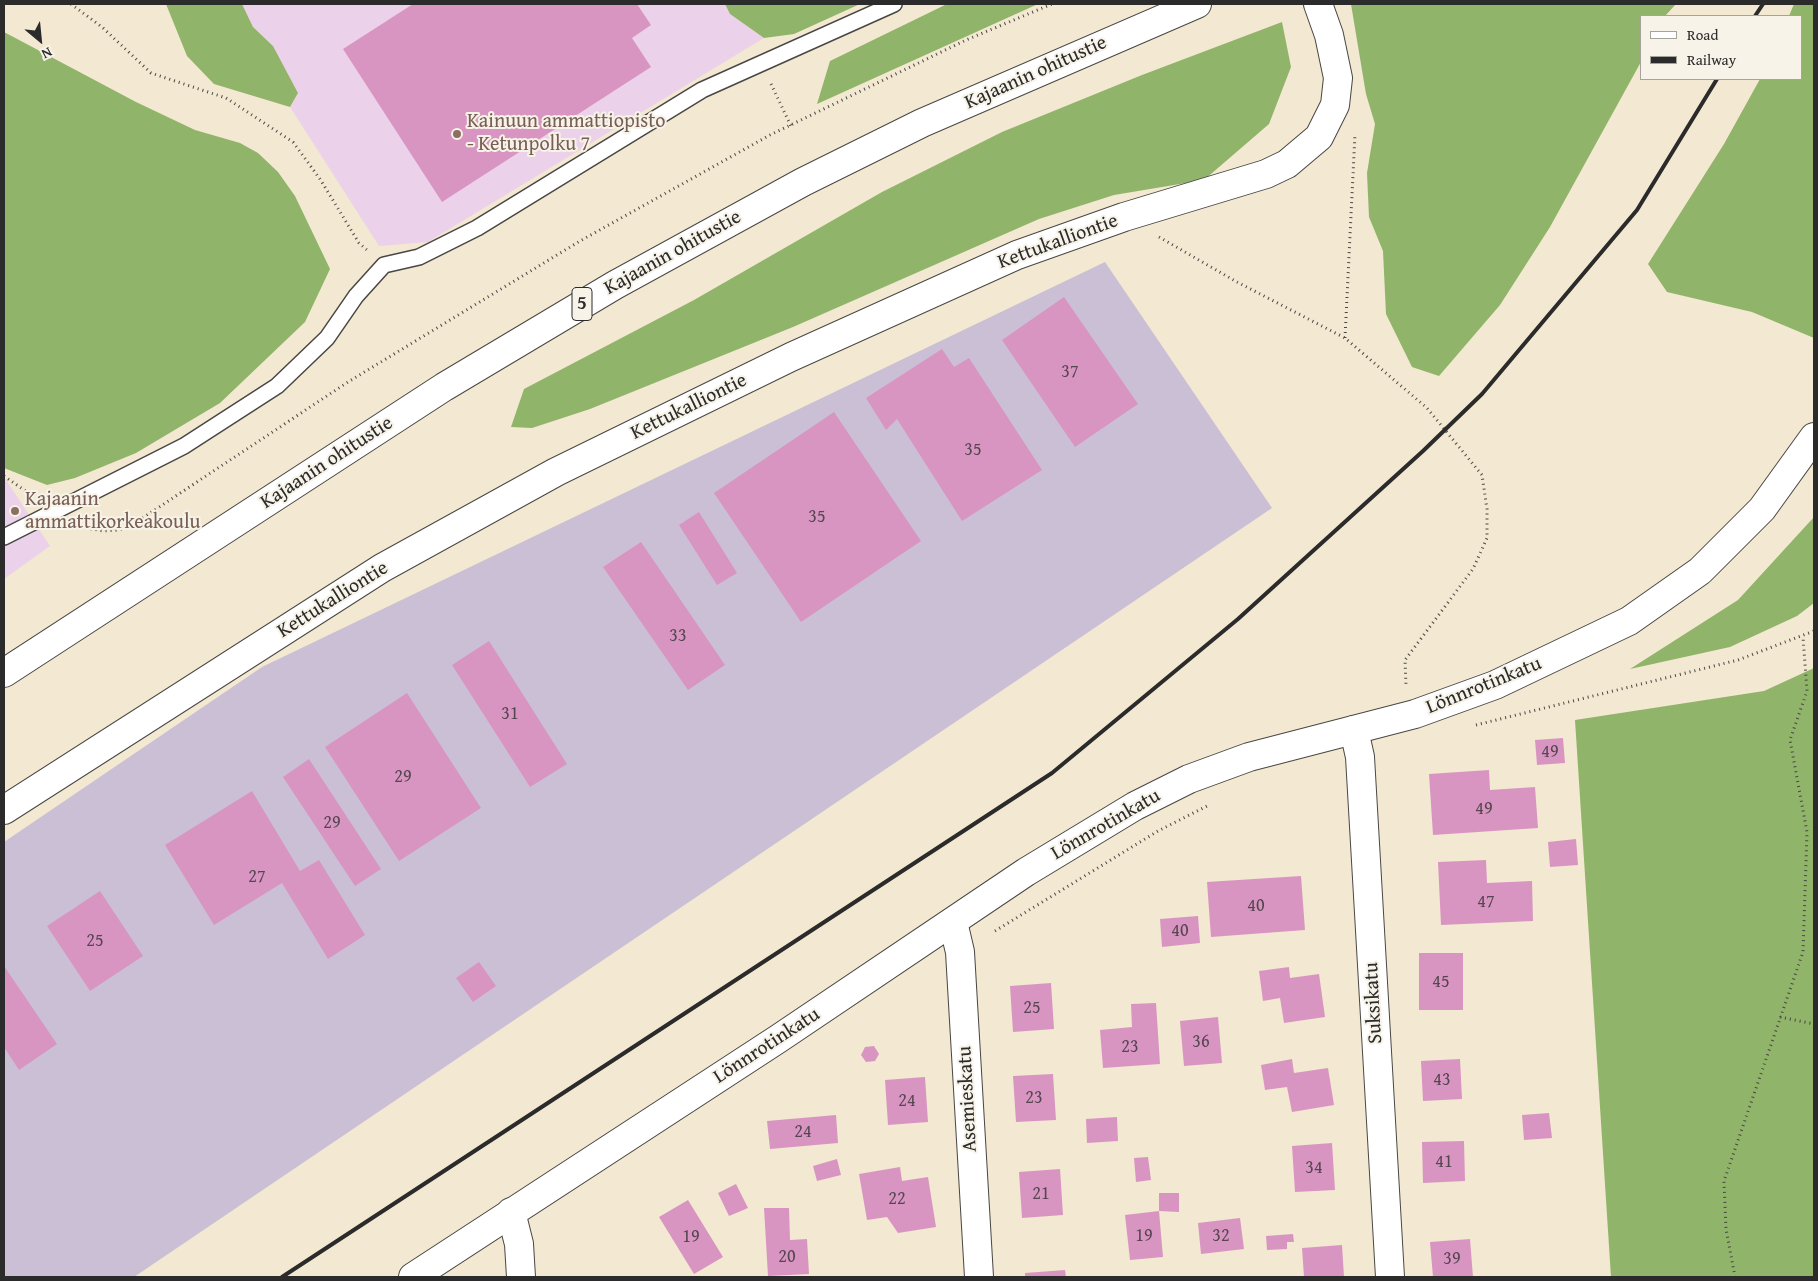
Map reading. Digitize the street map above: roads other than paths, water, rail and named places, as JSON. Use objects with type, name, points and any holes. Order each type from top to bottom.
[{"type":"main road","name":"Kajaanin ohitustie","points":[[4,673],[444,387],[615,284],[803,182],[922,123],[1197,4]]},
{"type":"main road","name":"Kettukalliontie","points":[[4,810],[382,568],[556,472],[791,357],[1017,255],[1124,217],[1266,174],[1287,164],[1319,136],[1335,105],[1338,78],[1329,35],[1318,4]]},
{"type":"main road","name":"Lönnrotinkatu","points":[[413,1277],[1026,872],[1135,806],[1189,779],[1249,756],[1415,714],[1496,685],[1629,621],[1700,571],[1762,509],[1814,437]]},
{"type":"main road","name":"Suksikatu","points":[[1354,730],[1360,757],[1390,1277]]},
{"type":"main road","name":"Asemieskatu","points":[[953,922],[960,952],[979,1277]]},
{"type":"main road","points":[[512,1212],[519,1244],[521,1277]]},
{"type":"lane","points":[[4,536],[184,446],[277,386],[327,338],[356,296],[384,265],[419,257],[477,228],[702,90],[894,4]]},
{"type":"railway","points":[[1756,15],[1763,4]]},
{"type":"railway","points":[[282,1277],[1052,773],[1238,619],[1423,451],[1482,394],[1637,210],[1716,80]]},
{"type":"place","name":"Kainuun ammattiopisto - Ketunpolku 7","points":[[457,134]]},
{"type":"place","name":"Kajaanin ammattikorkeakoulu","points":[[15,511]]}]
